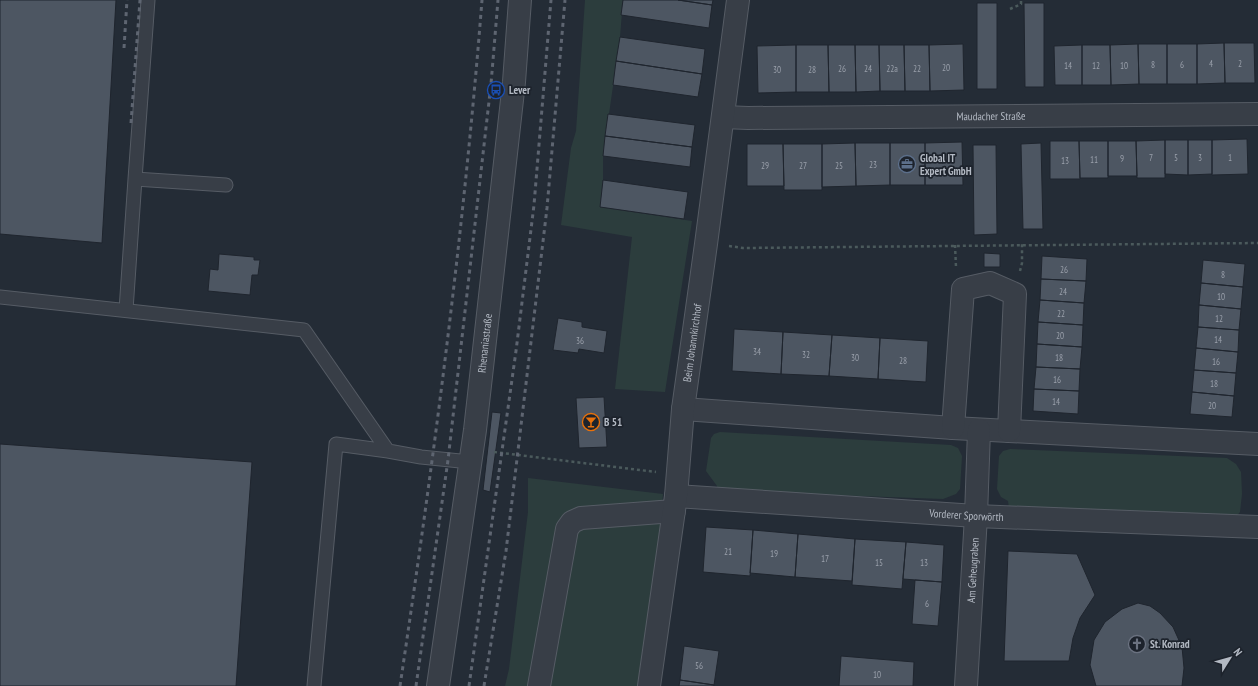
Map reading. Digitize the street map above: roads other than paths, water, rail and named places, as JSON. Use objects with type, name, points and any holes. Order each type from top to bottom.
[{"type":"street","name":"Rhenaniastraße","points":[[438,686],[475,430],[514,82],[520,0]]},
{"type":"street","name":"Beim Johannkirchhof","points":[[650,686],[675,504],[683,409],[738,0]]},
{"type":"street","name":"Maudacher Straße","points":[[723,117],[1258,114]]},
{"type":"street","points":[[954,428],[963,289],[990,283],[1014,294],[1008,431]]},
{"type":"street","points":[[683,409],[979,430],[1258,444]]},
{"type":"street","name":"Am Geheugraben","points":[[966,686],[976,516],[979,430]]},
{"type":"street","name":"Vorderer Sporwörth","points":[[539,686],[567,529],[572,522],[581,518],[675,504],[1258,527]]},
{"type":"lane","points":[[126,310],[148,0]]},
{"type":"lane","points":[[135,179],[226,185]]},
{"type":"lane","points":[[0,298],[126,310],[304,330],[388,450]]},
{"type":"lane","points":[[314,686],[336,444],[388,450],[421,457],[470,462]]},
{"type":"railway","points":[[124,48],[127,0]]},
{"type":"railway","points":[[131,123],[140,0]]},
{"type":"railway","points":[[400,686],[425,515],[447,344],[475,86],[482,0]]},
{"type":"railway","points":[[416,686],[448,460],[491,84],[498,0]]},
{"type":"railway","points":[[469,686],[516,351],[534,205],[551,0]]},
{"type":"railway","points":[[484,686],[506,551],[547,208],[565,0]]},
{"type":"place","name":"Lever","points":[[496,90]]},
{"type":"place","name":"Global IT Expert GmbH","points":[[907,164]]},
{"type":"place","name":"B 51","points":[[591,422]]},
{"type":"place","name":"St. Konrad","points":[[1137,644]]}]
